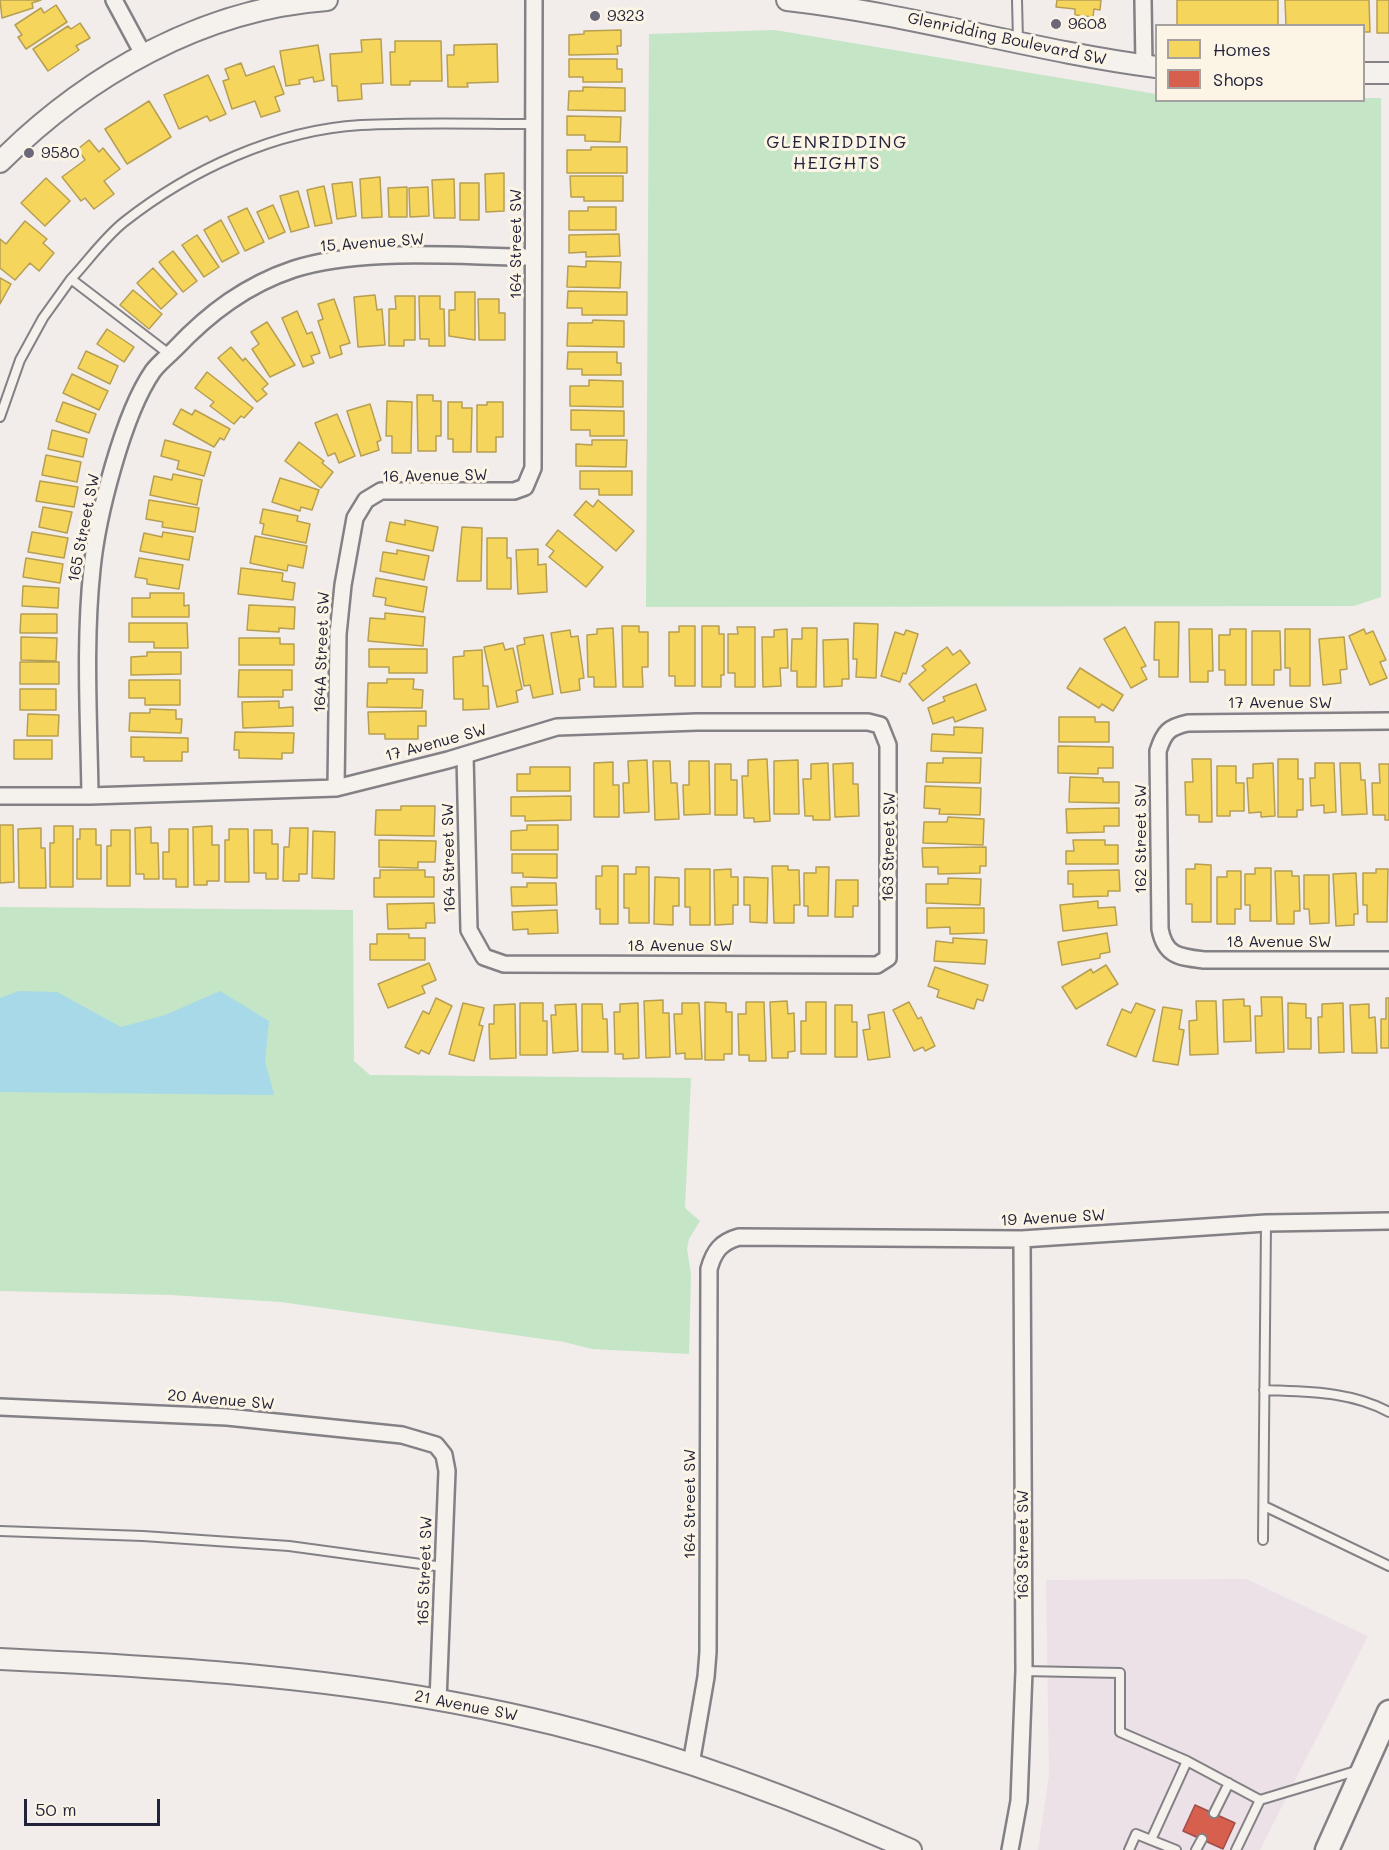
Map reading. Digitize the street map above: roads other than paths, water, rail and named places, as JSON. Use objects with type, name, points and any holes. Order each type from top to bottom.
[{"type":"main road","points":[[1327,1850],[1389,1712]]},
{"type":"street","points":[[114,0],[143,54]]},
{"type":"street","points":[[0,162],[38,124],[143,54],[266,4],[327,0]]},
{"type":"street","name":"164 Street SW","points":[[525,487],[533,468],[534,457],[534,0]]},
{"type":"street","name":"Glenridding Boulevard SW","points":[[787,0],[885,7],[1018,42],[1150,67]]},
{"type":"street","points":[[1143,0],[1150,67]]},
{"type":"street","points":[[1365,73],[1389,73]]},
{"type":"street","name":"15 Avenue SW","points":[[169,354],[202,321],[244,290],[295,269],[338,260],[387,257],[533,257]]},
{"type":"street","name":"165 Street SW","points":[[90,796],[88,626],[92,567],[108,487],[125,429],[153,372],[169,354]]},
{"type":"street","name":"16 Avenue SW","points":[[355,518],[366,500],[381,491],[503,493],[525,487]]},
{"type":"street","name":"164A Street SW","points":[[336,788],[338,634],[343,585],[355,518]]},
{"type":"street","name":"17 Avenue SW","points":[[1172,727],[1206,722],[1389,721]]},
{"type":"street","name":"17 Avenue SW","points":[[0,796],[90,796],[336,788],[465,755],[557,727],[697,722],[868,722],[880,726]]},
{"type":"street","name":"163 Street SW","points":[[877,965],[888,958],[890,766],[888,745],[880,726]]},
{"type":"street","name":"162 Street SW","points":[[1170,952],[1162,942],[1160,928],[1158,751],[1163,734],[1172,727]]},
{"type":"street","name":"164 Street SW","points":[[465,755],[469,930],[484,957]]},
{"type":"street","name":"18 Avenue SW","points":[[1170,952],[1184,958],[1204,960],[1389,960]]},
{"type":"street","name":"18 Avenue SW","points":[[484,957],[504,964],[877,965]]},
{"type":"street","name":"19 Avenue SW","points":[[720,1246],[739,1237],[1022,1239],[1266,1223],[1389,1221]]},
{"type":"street","name":"163 Street SW","points":[[1010,1850],[1019,1801],[1024,1671],[1022,1239]]},
{"type":"street","name":"164 Street SW","points":[[691,1764],[708,1652],[709,1269],[712,1256],[720,1246]]},
{"type":"street","name":"20 Avenue SW","points":[[0,1407],[227,1417],[402,1435],[436,1445]]},
{"type":"street","name":"165 Street SW","points":[[436,1445],[444,1455],[447,1471],[438,1701]]},
{"type":"street","name":"21 Avenue SW","points":[[0,1659],[311,1680],[511,1714],[691,1764],[790,1799],[912,1850]]},
{"type":"lane","points":[[1017,0],[1018,42]]},
{"type":"lane","points":[[0,417],[20,360],[43,318],[71,279],[122,224],[184,180],[247,152],[309,133],[360,125],[534,124]]},
{"type":"lane","points":[[71,279],[169,354]]},
{"type":"lane","points":[[1263,1540],[1266,1223]]},
{"type":"lane","points":[[1264,1390],[1324,1392],[1357,1398],[1389,1412]]},
{"type":"lane","points":[[1264,1506],[1389,1566]]},
{"type":"lane","points":[[0,1531],[142,1536],[289,1546],[443,1567]]},
{"type":"lane","points":[[1024,1671],[1120,1673],[1120,1732],[1187,1761],[1260,1800],[1363,1768]]},
{"type":"lane","points":[[1151,1840],[1187,1761]]},
{"type":"lane","points":[[1214,1813],[1229,1783]]},
{"type":"lane","points":[[1236,1850],[1260,1800]]},
{"type":"lane","points":[[1129,1850],[1136,1834],[1176,1850]]},
{"type":"lane","points":[[1196,1850],[1202,1839]]},
{"type":"water","points":[[19,991],[57,992],[121,1027],[165,1015],[220,991],[269,1021],[265,1061],[274,1095],[0,1092],[0,998]]},
{"type":"place","name":"9323","points":[[595,16]]},
{"type":"place","name":"9608","points":[[1056,24]]},
{"type":"place","name":"9580","points":[[29,153]]},
{"type":"district","name":"GLENRIDDING HEIGHTS","points":[[837,152]]}]
